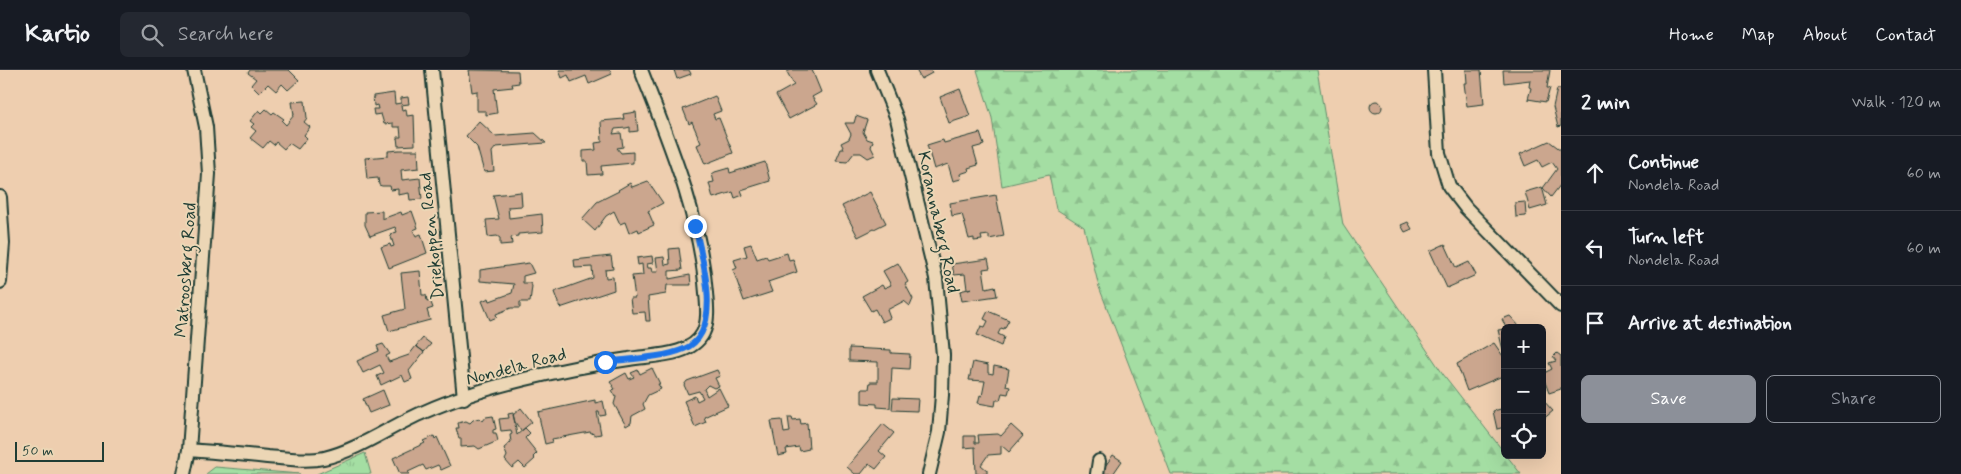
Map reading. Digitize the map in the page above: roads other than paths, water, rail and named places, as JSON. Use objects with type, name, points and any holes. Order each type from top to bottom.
[{"type":"street","name":"Matroosberg Road","points":[[184,474],[189,450],[209,174],[206,127],[194,70]]},
{"type":"street","name":"Driekoppen Road","points":[[432,70],[464,398]]},
{"type":"street","name":"Nondela Road","points":[[189,450],[294,459],[323,458],[358,444],[425,411],[464,398],[540,376],[605,362],[672,353],[696,342],[703,333],[707,320],[707,300],[695,226],[679,169],[641,70]]},
{"type":"street","name":"Korannaberg Road","points":[[877,70],[897,119],[936,278],[943,355],[942,396],[939,432],[929,474]]},
{"type":"street","points":[[1434,70],[1439,153],[1449,186],[1466,208],[1561,306]]},
{"type":"street","points":[[0,197],[3,243],[0,282]]},
{"type":"street","points":[[1096,474],[1100,461]]}]
